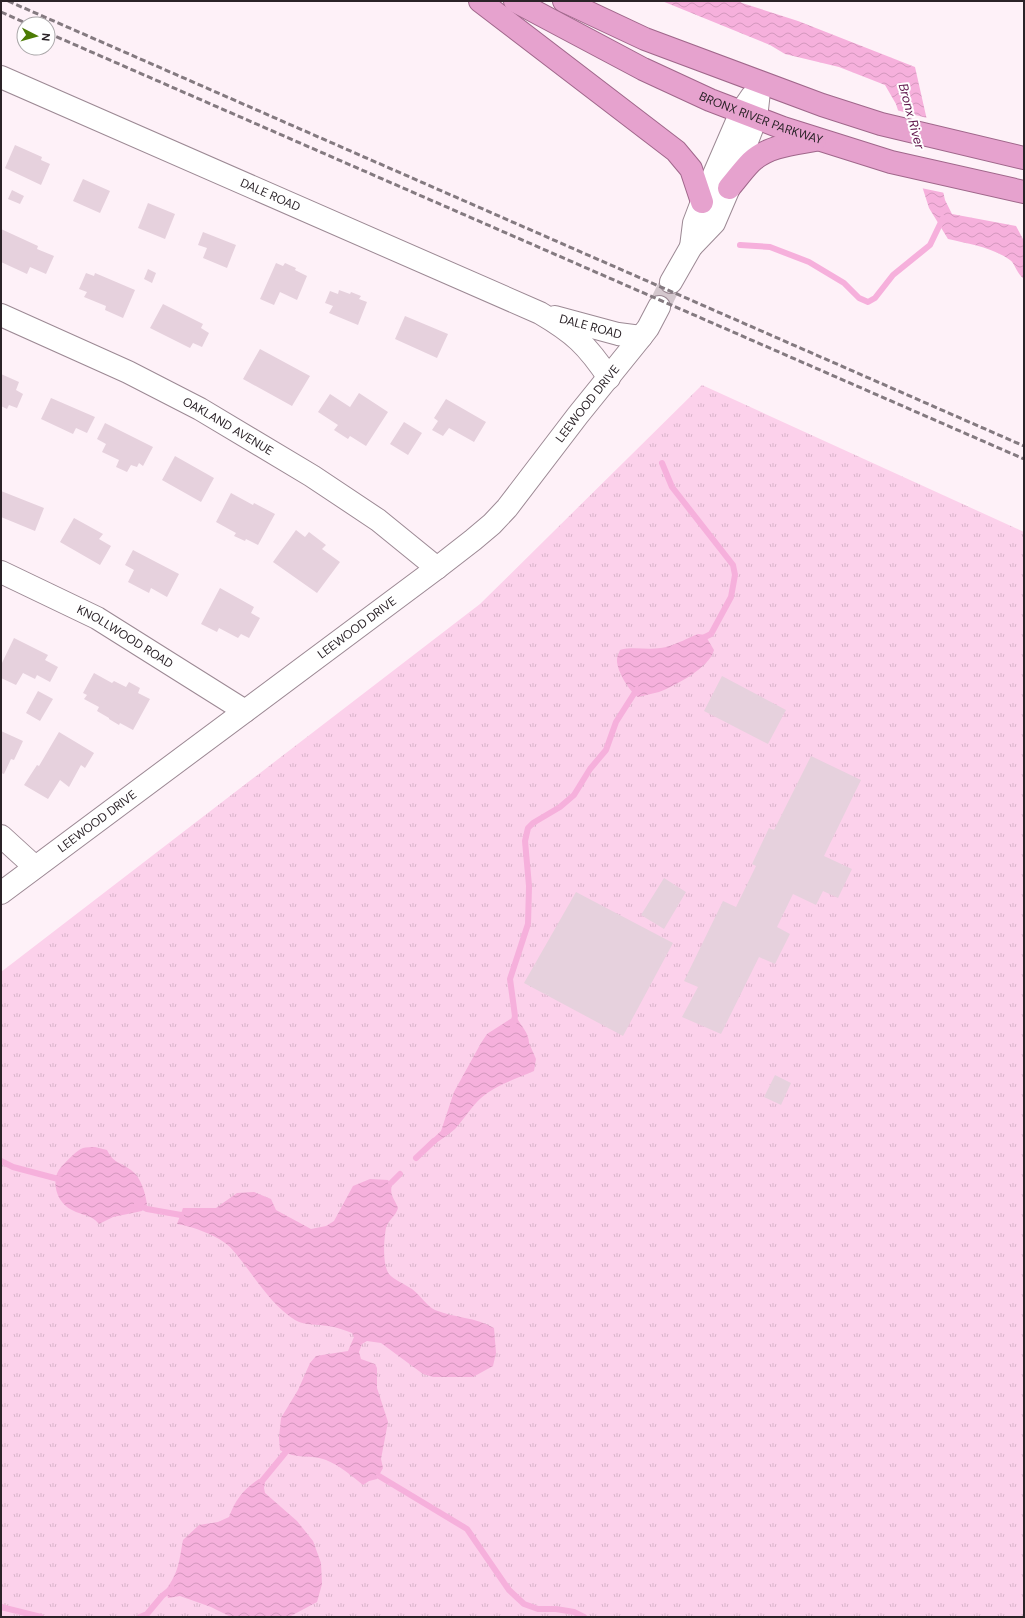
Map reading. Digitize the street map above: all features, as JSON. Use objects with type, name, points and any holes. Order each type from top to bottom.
[{"type":"highway","points":[[480,1],[676,151],[691,169],[702,202]]},
{"type":"highway","name":"BRONX RIVER PARKWAY","points":[[515,1],[643,70],[748,115],[816,140],[891,162],[1024,192]]},
{"type":"highway","points":[[564,1],[645,39],[822,105],[881,124],[1024,158]]},
{"type":"highway","points":[[729,188],[751,162],[766,152],[788,145],[816,140]]},
{"type":"street","name":"DALE ROAD","points":[[1,77],[540,313],[560,325],[581,341],[594,356],[609,378]]},
{"type":"street","points":[[671,282],[691,247],[714,223],[729,188],[748,115],[760,83]]},
{"type":"street","points":[[691,247],[694,223],[702,202],[748,115]]},
{"type":"street","name":"LEEWOOD DRIVE","points":[[1,893],[437,568],[492,524],[507,508],[578,415],[641,337],[659,307]]},
{"type":"street","name":"DALE ROAD","points":[[540,313],[618,334],[641,337]]},
{"type":"street","name":"OAKLAND AVENUE","points":[[1,315],[128,372],[200,409],[312,476],[378,520],[437,568]]},
{"type":"street","name":"KNOLLWOOD ROAD","points":[[1,572],[97,618],[245,711]]},
{"type":"street","points":[[1,836],[35,867]]},
{"type":"green space","points":[[702,385],[1024,532],[1024,1617],[1,1617],[1,972],[480,604]]},
{"type":"water","name":"Bronx River","points":[[662,1],[739,1],[798,21],[915,67],[945,200],[952,214],[1016,226],[1024,241],[1024,279],[1019,274],[1012,261],[996,252],[980,246],[948,239],[929,208],[896,104],[885,85],[839,67],[785,54],[770,45]]},
{"type":"water","points":[[698,634],[705,635],[714,650],[706,663],[682,681],[659,692],[638,697],[634,694],[624,680],[617,664],[620,650],[631,648],[654,649],[666,647]]},
{"type":"water","points":[[512,1018],[517,1018],[528,1036],[529,1043],[536,1059],[534,1071],[487,1093],[474,1105],[455,1129],[430,1148],[428,1143],[441,1131],[454,1092],[481,1043],[487,1034]]},
{"type":"water","points":[[95,1147],[107,1150],[112,1158],[131,1170],[140,1181],[144,1190],[147,1204],[142,1211],[113,1217],[99,1224],[90,1217],[72,1210],[61,1201],[55,1182],[59,1169],[80,1149]]},
{"type":"water","points":[[370,1179],[388,1180],[392,1185],[392,1194],[398,1208],[388,1223],[385,1233],[384,1258],[389,1274],[396,1280],[412,1289],[435,1310],[487,1324],[494,1328],[496,1353],[493,1366],[473,1377],[433,1377],[423,1374],[381,1343],[367,1341],[362,1344],[359,1352],[361,1359],[375,1364],[377,1368],[377,1388],[388,1422],[381,1459],[383,1468],[377,1479],[369,1481],[363,1485],[350,1474],[331,1462],[315,1457],[292,1455],[280,1450],[279,1438],[281,1418],[298,1390],[310,1363],[316,1356],[348,1351],[354,1337],[352,1333],[334,1327],[307,1324],[295,1320],[276,1304],[230,1247],[219,1239],[205,1232],[177,1224],[183,1208],[216,1208],[237,1193],[254,1192],[271,1199],[276,1210],[311,1229],[326,1226],[334,1221],[353,1186]]},
{"type":"water","points":[[259,1479],[265,1483],[265,1493],[297,1521],[313,1541],[321,1563],[322,1584],[317,1602],[289,1617],[231,1617],[211,1607],[180,1596],[168,1598],[166,1590],[176,1572],[183,1540],[199,1525],[218,1522],[229,1517],[234,1505],[241,1495]]},
{"type":"pier","points":[[896,110],[927,118],[945,193],[921,188]]},
{"type":"building","points":[[15,145],[42,157],[41,160],[50,164],[41,185],[5,168]]},
{"type":"building","points":[[83,179],[110,191],[100,213],[73,201]]},
{"type":"building","points":[[12,190],[24,196],[20,204],[8,199]]},
{"type":"building","points":[[148,203],[175,214],[165,239],[138,228]]},
{"type":"building","points":[[1,229],[38,246],[37,249],[54,256],[46,274],[30,267],[27,274],[1,262]]},
{"type":"building","points":[[203,232],[236,245],[227,268],[203,258],[207,248],[198,245]]},
{"type":"building","points":[[276,263],[283,266],[285,263],[296,268],[295,270],[307,276],[297,300],[280,292],[274,305],[260,299]]},
{"type":"building","points":[[148,269],[156,273],[152,283],[144,279]]},
{"type":"building","points":[[86,273],[94,276],[95,273],[135,290],[123,318],[105,310],[106,306],[84,297],[87,292],[79,289]]},
{"type":"building","points":[[339,290],[350,294],[351,292],[361,296],[359,299],[367,302],[358,325],[329,313],[333,306],[325,303],[330,291],[338,294]]},
{"type":"building","points":[[163,304],[203,324],[201,328],[209,333],[202,347],[193,343],[190,348],[150,328]]},
{"type":"building","points":[[405,316],[448,334],[437,358],[395,339]]},
{"type":"building","points":[[260,349],[310,376],[292,406],[243,379]]},
{"type":"building","points":[[1,374],[19,382],[16,390],[23,394],[17,408],[9,405],[7,409],[1,406]]},
{"type":"building","points":[[359,393],[388,412],[366,446],[350,436],[348,439],[334,430],[338,425],[318,412],[330,394],[350,407]]},
{"type":"building","points":[[51,398],[95,417],[87,433],[76,428],[73,434],[41,419]]},
{"type":"building","points":[[446,399],[486,422],[474,442],[449,428],[443,436],[432,430],[438,421],[434,418]]},
{"type":"building","points":[[404,422],[422,433],[408,455],[390,444]]},
{"type":"building","points":[[105,423],[153,447],[143,466],[139,463],[137,467],[131,465],[127,472],[116,467],[119,460],[102,452],[106,444],[97,439]]},
{"type":"building","points":[[175,456],[214,478],[201,502],[162,480]]},
{"type":"building","points":[[1,491],[44,508],[35,531],[1,517]]},
{"type":"building","points":[[231,493],[253,505],[254,503],[275,514],[258,545],[246,539],[245,541],[234,536],[236,533],[216,522]]},
{"type":"building","points":[[74,518],[103,534],[99,539],[111,546],[100,565],[60,542]]},
{"type":"building","points":[[296,530],[305,537],[309,532],[326,545],[322,549],[340,562],[317,593],[273,562]]},
{"type":"building","points":[[133,550],[179,574],[167,597],[151,588],[149,593],[128,582],[134,570],[125,565]]},
{"type":"building","points":[[220,588],[254,607],[251,613],[260,618],[249,638],[241,634],[238,638],[219,628],[217,632],[201,624]]},
{"type":"building","points":[[14,638],[48,655],[45,660],[58,667],[50,682],[37,675],[35,679],[23,673],[16,685],[1,678],[1,665]]},
{"type":"building","points":[[94,673],[112,683],[114,681],[126,687],[129,682],[140,688],[138,693],[150,699],[133,730],[120,723],[119,725],[109,719],[97,711],[99,707],[84,699],[87,695],[83,693]]},
{"type":"building","points":[[722,676],[786,710],[768,744],[704,711]]},
{"type":"building","points":[[38,691],[53,699],[40,721],[26,713]]},
{"type":"building","points":[[1,731],[23,741],[14,760],[11,759],[4,774],[1,773]]},
{"type":"building","points":[[59,732],[94,753],[85,768],[81,765],[69,787],[60,780],[48,799],[24,785],[37,765],[39,766]]},
{"type":"building","points":[[811,756],[861,780],[824,856],[852,869],[838,898],[823,891],[816,905],[793,894],[777,927],[790,934],[775,964],[759,957],[721,1034],[682,1017],[698,987],[684,981],[723,901],[736,907],[756,866],[752,864],[769,828],[774,830]]},
{"type":"building","points":[[664,878],[686,892],[664,929],[641,915]]},
{"type":"building","points":[[576,892],[673,943],[623,1036],[524,983]]},
{"type":"building","points":[[775,1075],[791,1083],[781,1105],[764,1097]]},
{"type":"waterway","points":[[740,245],[770,247],[809,262],[844,283],[859,298],[868,302],[875,298],[893,275],[930,245],[943,218]]},
{"type":"waterway","points":[[662,463],[672,487],[733,565],[735,575],[731,597],[711,634],[699,640]]},
{"type":"waterway","points":[[513,1026],[515,1016],[510,979],[528,924],[529,886],[525,841],[528,828],[533,823],[560,807],[574,795],[590,769],[606,750],[616,722],[637,689]]},
{"type":"waterway","points":[[416,1158],[434,1141]]},
{"type":"waterway","points":[[1,1161],[13,1167],[62,1180]]},
{"type":"waterway","points":[[391,1183],[400,1174]]},
{"type":"waterway","points":[[137,1204],[147,1209],[181,1215]]},
{"type":"waterway","points":[[262,1481],[285,1453]]},
{"type":"waterway","points":[[379,1476],[467,1529],[509,1590],[524,1604],[538,1609],[556,1609],[574,1612],[584,1617]]},
{"type":"waterway","points":[[140,1617],[147,1614],[162,1596],[172,1588]]},
{"type":"waterway","points":[[1,1607],[41,1617]]},
{"type":"tunnel","points":[[659,307],[671,282]]},
{"type":"railway","points":[[8,1],[1024,446]]},
{"type":"railway","points":[[1,12],[16,19]]},
{"type":"railway","points":[[56,36],[1024,459]]}]
